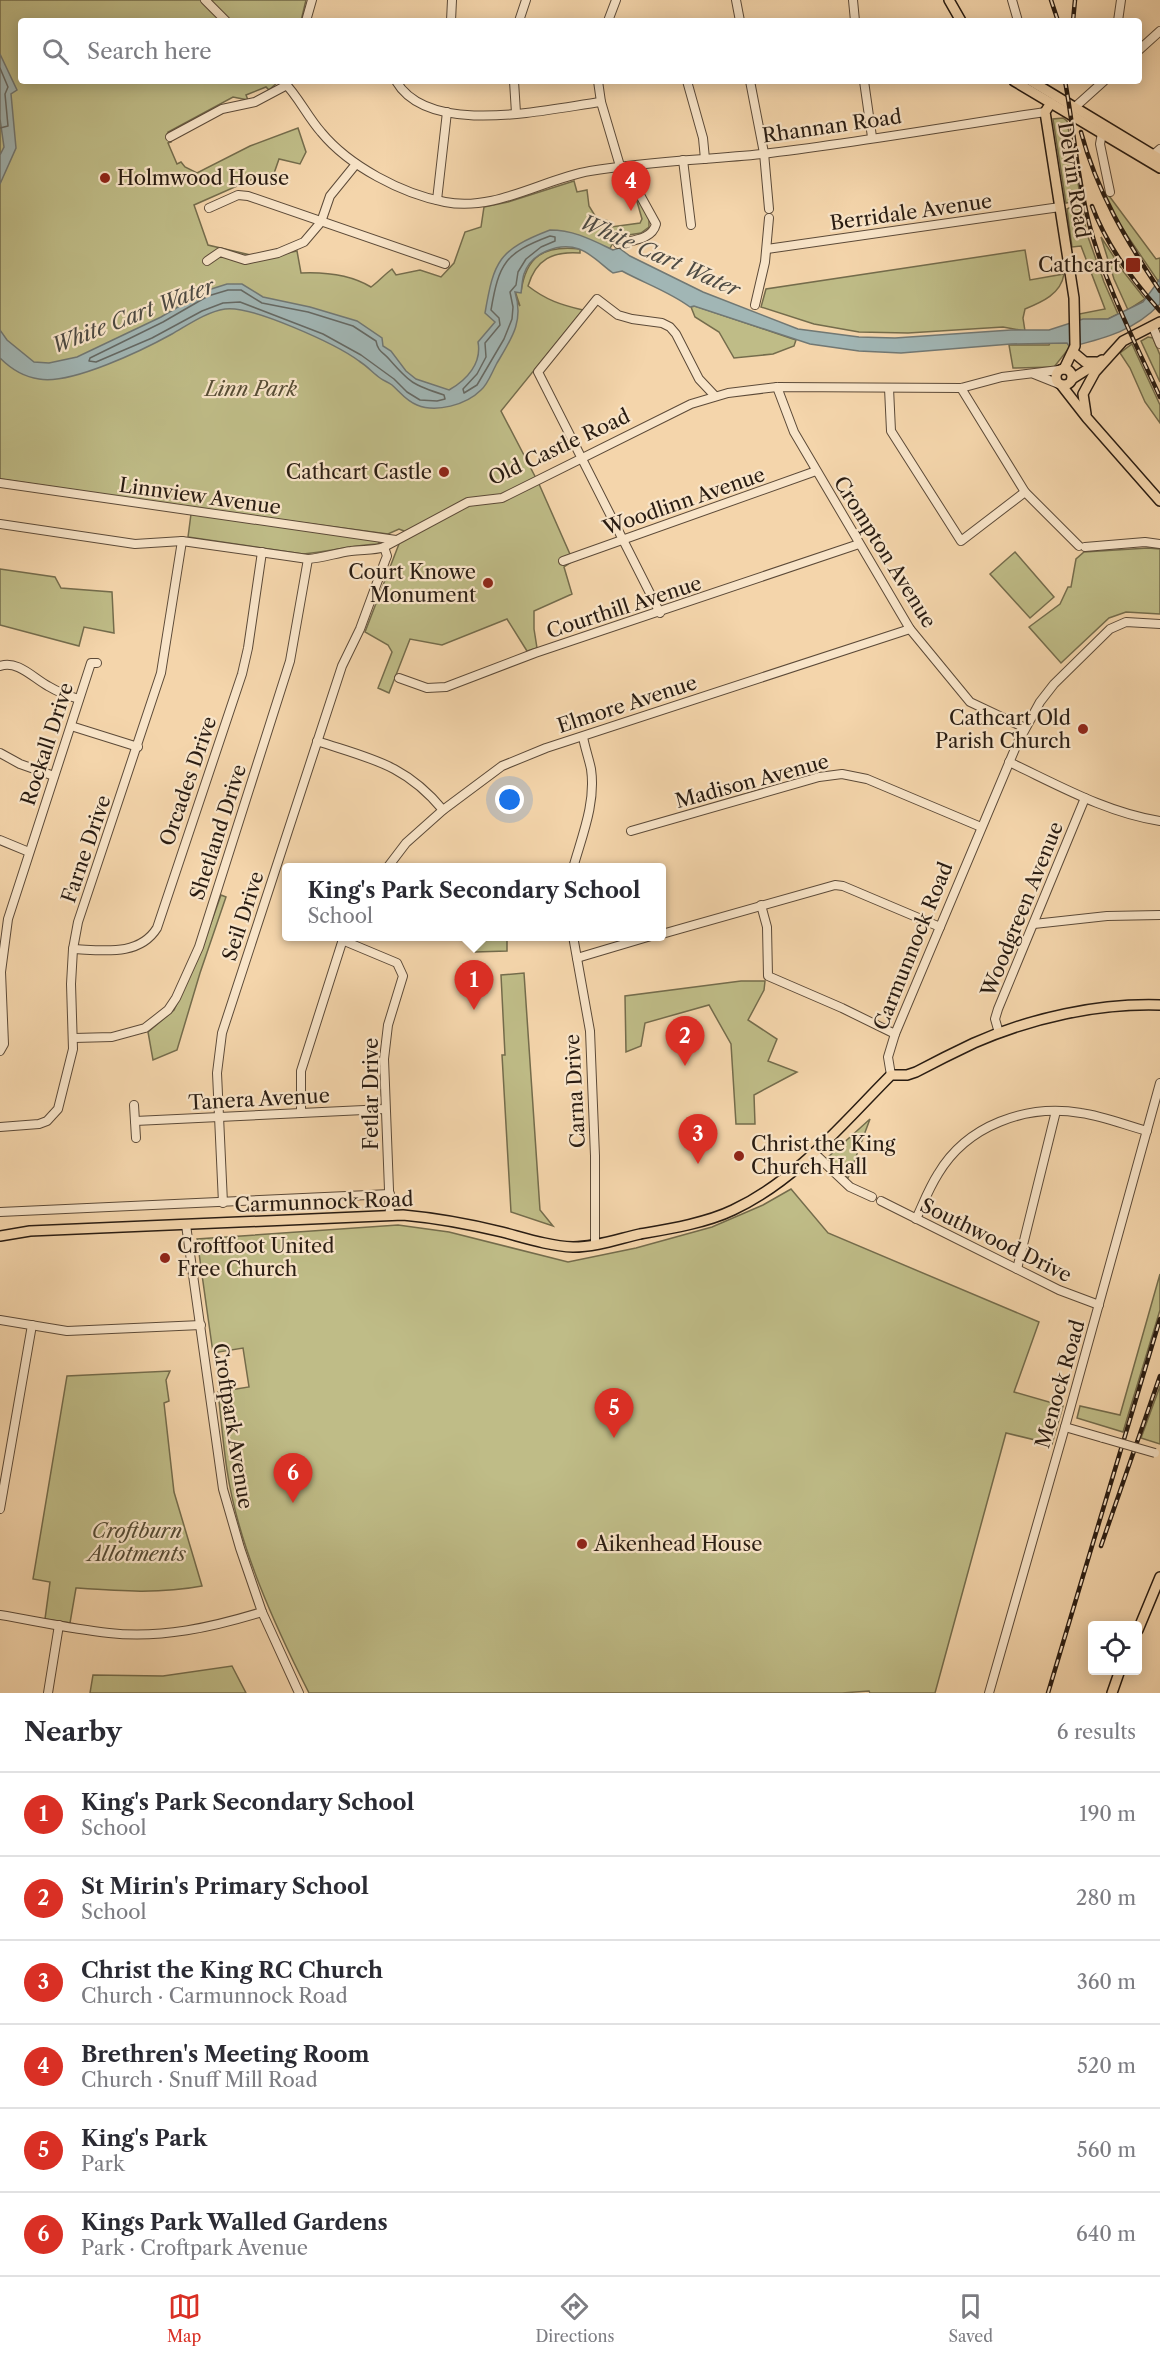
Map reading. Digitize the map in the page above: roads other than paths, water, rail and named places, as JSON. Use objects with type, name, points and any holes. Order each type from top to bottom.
[{"type":"main road","points":[[949,0],[959,18]]},
{"type":"main road","points":[[1019,84],[1160,168]]},
{"type":"main road","points":[[1036,84],[1074,108],[1158,154]]},
{"type":"main road","points":[[1051,102],[1074,108]]},
{"type":"main road","name":"Delvin Road","points":[[1051,102],[1045,112],[1075,313],[1074,349],[1062,370]]},
{"type":"main road","points":[[1087,418],[1083,394],[1088,381],[1123,341],[1156,325]]},
{"type":"main road","points":[[1074,349],[1085,362],[1098,362]]},
{"type":"main road","points":[[1066,382],[1109,355]]},
{"type":"main road","points":[[1066,382],[1071,373],[1062,370],[1055,377],[1066,382],[1078,408],[1160,501]]},
{"type":"main road","points":[[891,1075],[907,1075],[916,1072],[999,1033],[1037,1021],[1082,1012],[1160,1005]]},
{"type":"main road","name":"Carmunnock Road","points":[[0,1236],[30,1232],[390,1216],[433,1218],[551,1244],[574,1247],[596,1244],[670,1229],[731,1211],[790,1174],[814,1153],[891,1075]]},
{"type":"main road","points":[[1141,1621],[1160,1577]]},
{"type":"main road","points":[[1112,1693],[1119,1675]]},
{"type":"street","points":[[205,0],[223,18]]},
{"type":"street","points":[[307,18],[312,0]]},
{"type":"street","points":[[452,0],[452,18]]},
{"type":"street","points":[[520,18],[526,0]]},
{"type":"street","points":[[609,18],[616,0]]},
{"type":"street","points":[[736,0],[739,18]]},
{"type":"street","points":[[853,0],[855,18]]},
{"type":"street","points":[[1012,0],[1017,18]]},
{"type":"street","points":[[1118,18],[1121,0]]},
{"type":"street","points":[[1142,47],[1160,31]]},
{"type":"street","points":[[170,137],[222,109],[255,102],[283,84]]},
{"type":"street","name":"Rhannan Road","points":[[287,84],[323,135],[356,164],[386,181],[437,200],[456,203],[488,201],[574,174],[622,166],[764,153],[1045,112]]},
{"type":"street","points":[[398,84],[407,95],[420,105],[447,112],[478,115],[516,113],[601,102]]},
{"type":"street","points":[[514,84],[516,113]]},
{"type":"street","points":[[598,84],[601,102],[622,166],[656,224],[650,234],[643,238],[618,244]]},
{"type":"street","points":[[688,84],[703,138],[705,159]]},
{"type":"street","points":[[751,84],[764,153],[770,209]]},
{"type":"street","points":[[864,84],[872,137]]},
{"type":"street","points":[[1074,108],[1101,84]]},
{"type":"street","points":[[437,200],[447,112]]},
{"type":"street","points":[[1102,133],[1100,144],[1110,192]]},
{"type":"street","points":[[683,160],[691,225]]},
{"type":"street","points":[[207,261],[220,252],[245,260],[278,253],[304,242],[321,222],[330,196],[356,164]]},
{"type":"street","points":[[209,208],[238,195],[248,196],[445,264]]},
{"type":"street","name":"Berridale Avenue","points":[[767,249],[1060,207]]},
{"type":"street","points":[[755,305],[767,249],[769,218]]},
{"type":"street","points":[[660,613],[538,372],[597,299],[618,315],[663,323],[670,327],[676,334],[699,379],[715,396]]},
{"type":"street","points":[[1156,325],[1160,344]]},
{"type":"street","name":"Old Castle Road","points":[[0,524],[135,544],[182,541],[308,559],[349,551],[372,550],[384,547],[468,501],[502,498],[692,404],[715,396],[777,387],[962,388],[1002,377],[1062,370]]},
{"type":"street","name":"Old Castle Road","points":[[1032,374],[1066,382]]},
{"type":"street","name":"Crompton Avenue","points":[[777,387],[792,430],[910,629],[970,702],[1025,728]]},
{"type":"street","points":[[889,388],[891,431],[961,541],[1025,492]]},
{"type":"street","points":[[962,388],[1025,492],[1082,547],[1138,542],[1160,544]]},
{"type":"street","name":"Woodlinn Avenue","points":[[562,561],[816,471]]},
{"type":"street","name":"Linnview Avenue","points":[[0,483],[396,540]]},
{"type":"street","name":"Farne Drive","points":[[0,1127],[39,1124],[47,1121],[58,1109],[66,1082],[74,1038],[71,984],[73,949],[78,922],[161,673],[182,541]]},
{"type":"street","name":"Courthill Avenue","points":[[399,678],[428,688],[446,687],[536,653],[859,544]]},
{"type":"street","name":"Seil Drive","points":[[223,1203],[217,1073],[222,1033],[342,666],[360,629],[387,556],[384,547]]},
{"type":"street","name":"Orcades Drive","points":[[73,949],[133,948],[151,938],[157,928],[242,674],[262,552]]},
{"type":"street","name":"Shetland Drive","points":[[74,1038],[112,1037],[146,1028],[168,1010],[179,991],[199,947],[290,661],[308,559]]},
{"type":"street","name":"Carmunnock Road","points":[[891,1075],[888,1057],[895,1034],[1025,728],[1054,684],[1110,629],[1126,622],[1160,624]]},
{"type":"street","name":"Elmore Avenue","points":[[390,863],[406,843],[443,810],[502,766],[546,748],[910,629]]},
{"type":"street","name":"Rockall Drive","points":[[0,1050],[4,1044],[1,972],[8,919],[91,663],[97,663]]},
{"type":"street","points":[[0,666],[6,664],[18,666],[45,685],[80,699]]},
{"type":"street","points":[[71,726],[138,747]]},
{"type":"street","points":[[574,863],[591,795],[591,769],[583,737]]},
{"type":"street","points":[[317,741],[380,762],[402,772],[423,787],[443,810]]},
{"type":"street","points":[[0,753],[20,764],[54,776]]},
{"type":"street","points":[[1010,762],[1085,798],[1123,813],[1160,821]]},
{"type":"street","name":"Madison Avenue","points":[[631,831],[796,783],[842,774],[867,779],[981,827]]},
{"type":"street","name":"Woodgreen Avenue","points":[[999,1033],[995,1019],[998,1009],[1035,924],[1085,798]]},
{"type":"street","points":[[0,840],[29,852]]},
{"type":"street","points":[[666,933],[835,885],[843,886],[940,927]]},
{"type":"street","points":[[761,905],[767,927],[768,976],[895,1034]]},
{"type":"street","points":[[1035,924],[1107,916],[1160,915]]},
{"type":"street","points":[[301,1113],[301,1071],[342,941]]},
{"type":"street","name":"Fetlar Drive","points":[[349,941],[397,963],[403,976],[388,1025],[385,1048],[385,1109],[390,1216]]},
{"type":"street","name":"Carna Drive","points":[[574,941],[590,1031],[596,1244]]},
{"type":"street","points":[[577,958],[634,941]]},
{"type":"street","name":"Menock Road","points":[[989,1693],[1160,1083]]},
{"type":"street","points":[[134,1105],[136,1138]]},
{"type":"street","name":"Tanera Avenue","points":[[135,1121],[385,1109]]},
{"type":"street","points":[[916,1219],[938,1174],[964,1143],[980,1131],[1001,1121],[1042,1111],[1056,1111],[1081,1113],[1147,1131]]},
{"type":"street","points":[[1017,1269],[1056,1111]]},
{"type":"street","points":[[814,1153],[850,1187],[872,1197]]},
{"type":"street","name":"Carmunnock Road","points":[[0,1212],[390,1194]]},
{"type":"street","name":"Southwood Drive","points":[[881,1201],[1059,1290],[1099,1305]]},
{"type":"street","name":"Croftpark Avenue","points":[[186,1225],[223,1490],[262,1611],[299,1693]]},
{"type":"street","points":[[0,1320],[66,1331],[201,1325]]},
{"type":"street","points":[[0,1509],[32,1325]]},
{"type":"street","points":[[1065,1427],[1158,1454]]},
{"type":"street","points":[[0,1615],[110,1634],[177,1632],[229,1622],[262,1611]]},
{"type":"street","points":[[48,1693],[59,1625]]},
{"type":"water","points":[[0,54],[17,90],[11,94],[16,148],[0,184],[0,155],[4,147],[0,119]]},
{"type":"water","points":[[550,230],[575,234],[613,250],[619,248],[630,256],[703,292],[798,329],[859,337],[895,338],[1011,330],[1049,330],[1083,319],[1108,319],[1143,302],[1160,279],[1160,304],[1129,327],[1107,337],[1070,347],[1067,343],[1011,344],[901,353],[859,351],[810,344],[694,306],[690,307],[622,271],[613,273],[579,249],[563,247],[539,255],[528,267],[523,276],[521,293],[515,292],[518,312],[515,329],[488,381],[467,400],[442,408],[425,407],[406,399],[392,385],[362,363],[332,345],[273,319],[237,309],[225,309],[211,313],[126,357],[69,377],[33,378],[18,372],[0,358],[0,330],[7,340],[34,362],[49,363],[77,357],[161,317],[205,291],[227,284],[242,284],[263,297],[310,307],[357,321],[382,338],[383,346],[391,351],[406,371],[416,379],[449,390],[472,370],[478,357],[478,342],[495,322],[485,313],[492,281],[501,259],[519,244]]},
{"type":"railway","points":[[1051,0],[1057,18]]},
{"type":"railway","points":[[1073,18],[1075,0]]},
{"type":"railway","points":[[1065,84],[1090,227],[1104,271],[1160,397]]},
{"type":"railway","points":[[1081,132],[1104,195],[1160,291]]},
{"type":"railway","points":[[1092,206],[1121,262],[1160,311]]},
{"type":"railway","points":[[1048,1693],[1160,1319]]},
{"type":"railway","points":[[1101,1546],[1160,1376]]},
{"type":"place","name":"Holmwood House","points":[[105,178]]},
{"type":"place","name":"Brethren's Meeting Room","points":[[631,211]]},
{"type":"place","name":"Cathcart","points":[[1133,265]]},
{"type":"place","name":"Cathcart Castle","points":[[444,472]]},
{"type":"place","name":"Court Knowe Monument","points":[[488,583]]},
{"type":"place","name":"Cathcart Old Parish Church","points":[[1083,729]]},
{"type":"place","name":"King's Park Secondary School","points":[[474,1010]]},
{"type":"place","name":"St Mirin's Primary School","points":[[685,1066]]},
{"type":"place","name":"Christ the King Church Hall","points":[[739,1156]]},
{"type":"place","name":"Christ the King RC Church","points":[[698,1164]]},
{"type":"place","name":"Croftfoot United Free Church","points":[[165,1258]]},
{"type":"place","name":"King's Park","points":[[614,1438]]},
{"type":"place","name":"Kings Park Walled Gardens","points":[[293,1503]]},
{"type":"place","name":"Aikenhead House","points":[[582,1544]]},
{"type":"water label","name":"White Cart Water","points":[[660,256]]},
{"type":"water label","name":"White Cart Water","points":[[133,316]]},
{"type":"park label","name":"Linn Park","points":[[251,389]]},
{"type":"park label","name":"Croftburn Allotments","points":[[137,1542]]}]
